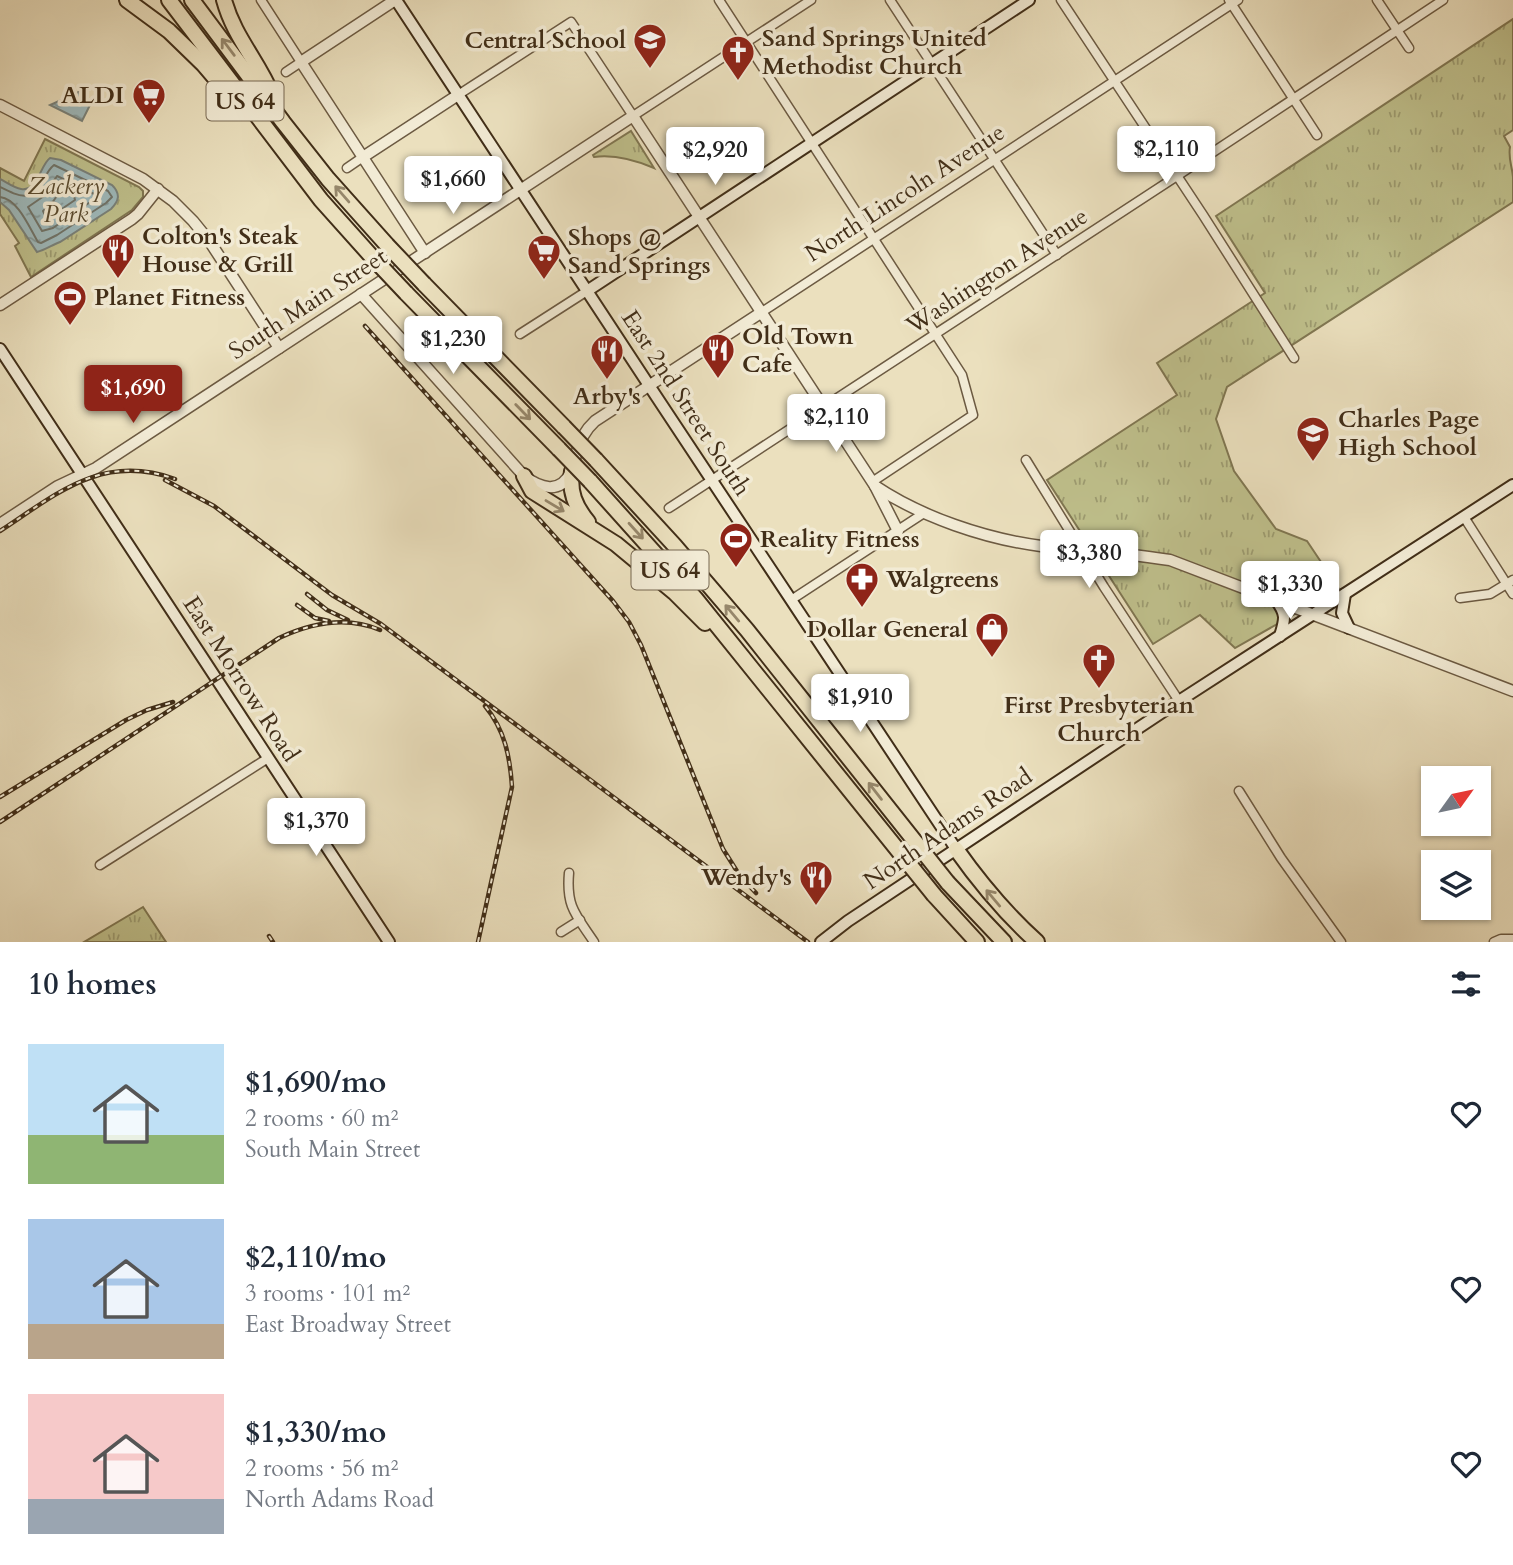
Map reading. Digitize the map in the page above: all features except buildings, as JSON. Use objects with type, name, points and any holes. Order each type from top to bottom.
[{"type":"highway","points":[[127,0],[169,30],[203,64],[321,200]]},
{"type":"highway","name":"US 64","points":[[169,0],[321,200],[372,257],[590,481],[686,588],[934,895],[976,942]]},
{"type":"highway","name":"US 64","points":[[192,0],[328,179],[387,245],[596,460],[675,546],[739,621],[948,883],[1004,942]]},
{"type":"highway","points":[[224,0],[233,26],[269,88],[283,122]]},
{"type":"highway","points":[[572,471],[570,483],[573,499],[594,529]]},
{"type":"highway","points":[[524,477],[532,491],[616,544],[649,571],[747,662]]},
{"type":"highway","points":[[956,849],[992,897],[1037,942]]},
{"type":"main road","name":"East 2nd Street South","points":[[396,0],[956,849]]},
{"type":"main road","points":[[587,290],[1029,0]]},
{"type":"main road","name":"East Morrow Road","points":[[0,349],[390,942]]},
{"type":"main road","name":"North Adams Road","points":[[821,942],[837,928],[1179,701],[1513,485]]},
{"type":"main road","points":[[1345,594],[1342,613],[1349,628]]},
{"type":"main road","points":[[1276,600],[1285,613],[1280,636]]},
{"type":"street","points":[[261,0],[425,253]]},
{"type":"street","points":[[286,72],[396,0]]},
{"type":"street","points":[[719,0],[962,375],[973,415],[873,484]]},
{"type":"street","points":[[633,116],[811,0]]},
{"type":"street","points":[[890,0],[1057,255]]},
{"type":"street","points":[[1061,0],[1294,358]]},
{"type":"street","points":[[1377,0],[1409,48]]},
{"type":"street","name":"Washington Avenue","points":[[669,508],[1443,0]]},
{"type":"street","points":[[1233,1],[1317,135]]},
{"type":"street","name":"North Lincoln Avenue","points":[[572,471],[583,436],[595,421],[1233,1]]},
{"type":"street","points":[[347,168],[571,22],[824,407],[873,484],[898,531]]},
{"type":"street","points":[[0,104],[143,179],[185,212],[202,232],[278,348]]},
{"type":"street","name":"South Main Street","points":[[0,524],[58,486],[96,468],[633,116]]},
{"type":"street","points":[[0,305],[132,219],[158,189]]},
{"type":"street","points":[[520,334],[587,290]]},
{"type":"street","points":[[361,294],[524,477],[549,488],[561,483],[572,471]]},
{"type":"street","points":[[1026,460],[1104,587],[1179,701]]},
{"type":"street","points":[[873,484],[924,513],[1019,543],[1170,560],[1513,691]]},
{"type":"street","points":[[791,600],[924,513]]},
{"type":"street","points":[[1464,517],[1510,582],[1513,594]]},
{"type":"street","points":[[1460,598],[1490,594],[1510,582]]},
{"type":"street","points":[[100,865],[268,758]]},
{"type":"street","points":[[1239,791],[1281,859],[1341,942]]},
{"type":"street","points":[[569,873],[568,898],[594,942]]},
{"type":"street","points":[[561,932],[579,920]]},
{"type":"street","points":[[1494,942],[1513,939]]},
{"type":"green space","points":[[1513,19],[1513,130],[1504,136],[1510,147],[1513,202],[1227,387],[1216,419],[1234,471],[1276,529],[1307,541],[1339,589],[1235,648],[1200,615],[1153,644],[1047,480],[1177,395],[1157,363],[1265,293],[1216,216]]},
{"type":"green space","points":[[631,131],[654,168],[625,158],[594,157],[593,155]]},
{"type":"green space","name":"Zackery Park","points":[[45,139],[139,187],[143,191],[143,197],[132,210],[31,277],[15,246],[19,243],[0,214],[0,168],[24,181]]},
{"type":"green space","points":[[143,907],[166,942],[84,942]]},
{"type":"water","points":[[83,90],[91,103],[82,121],[50,105]]},
{"type":"water","points":[[50,158],[61,160],[112,185],[118,197],[111,209],[60,242],[37,252],[9,210],[0,202],[0,179],[27,189],[35,182]]},
{"type":"railway","points":[[365,326],[629,622],[641,645],[723,849],[740,876],[756,893]]},
{"type":"railway","points":[[0,531],[62,491],[103,474],[149,472],[175,479]]},
{"type":"railway","points":[[165,480],[214,506],[332,595],[381,624],[808,942]]},
{"type":"railway","points":[[307,594],[327,610],[348,620]]},
{"type":"railway","points":[[297,605],[315,618],[329,621]]},
{"type":"railway","points":[[0,822],[279,638],[304,628],[329,623],[355,623],[380,630]]},
{"type":"railway","points":[[0,797],[126,720],[173,702]]},
{"type":"railway","points":[[478,942],[512,787],[505,744],[485,706]]},
{"type":"railway","points":[[269,936],[273,942]]},
{"type":"place","name":"Central School","points":[[650,70]]},
{"type":"place","name":"Sand Springs United Methodist Church","points":[[738,82]]},
{"type":"place","name":"ALDI","points":[[149,125]]},
{"type":"place","name":"Colton's Steak House & Grill","points":[[118,280]]},
{"type":"place","name":"Shops @ Sand Springs","points":[[544,281]]},
{"type":"place","name":"Planet Fitness","points":[[70,327]]},
{"type":"place","name":"Old Town Cafe","points":[[718,380]]},
{"type":"place","name":"Arby's","points":[[607,381]]},
{"type":"place","name":"Charles Page High School","points":[[1313,463]]},
{"type":"place","name":"Reality Fitness","points":[[736,569]]},
{"type":"place","name":"Walgreens","points":[[862,609]]},
{"type":"place","name":"Dollar General","points":[[992,659]]},
{"type":"place","name":"First Presbyterian Church","points":[[1099,690]]},
{"type":"place","name":"Wendy's","points":[[816,907]]}]
